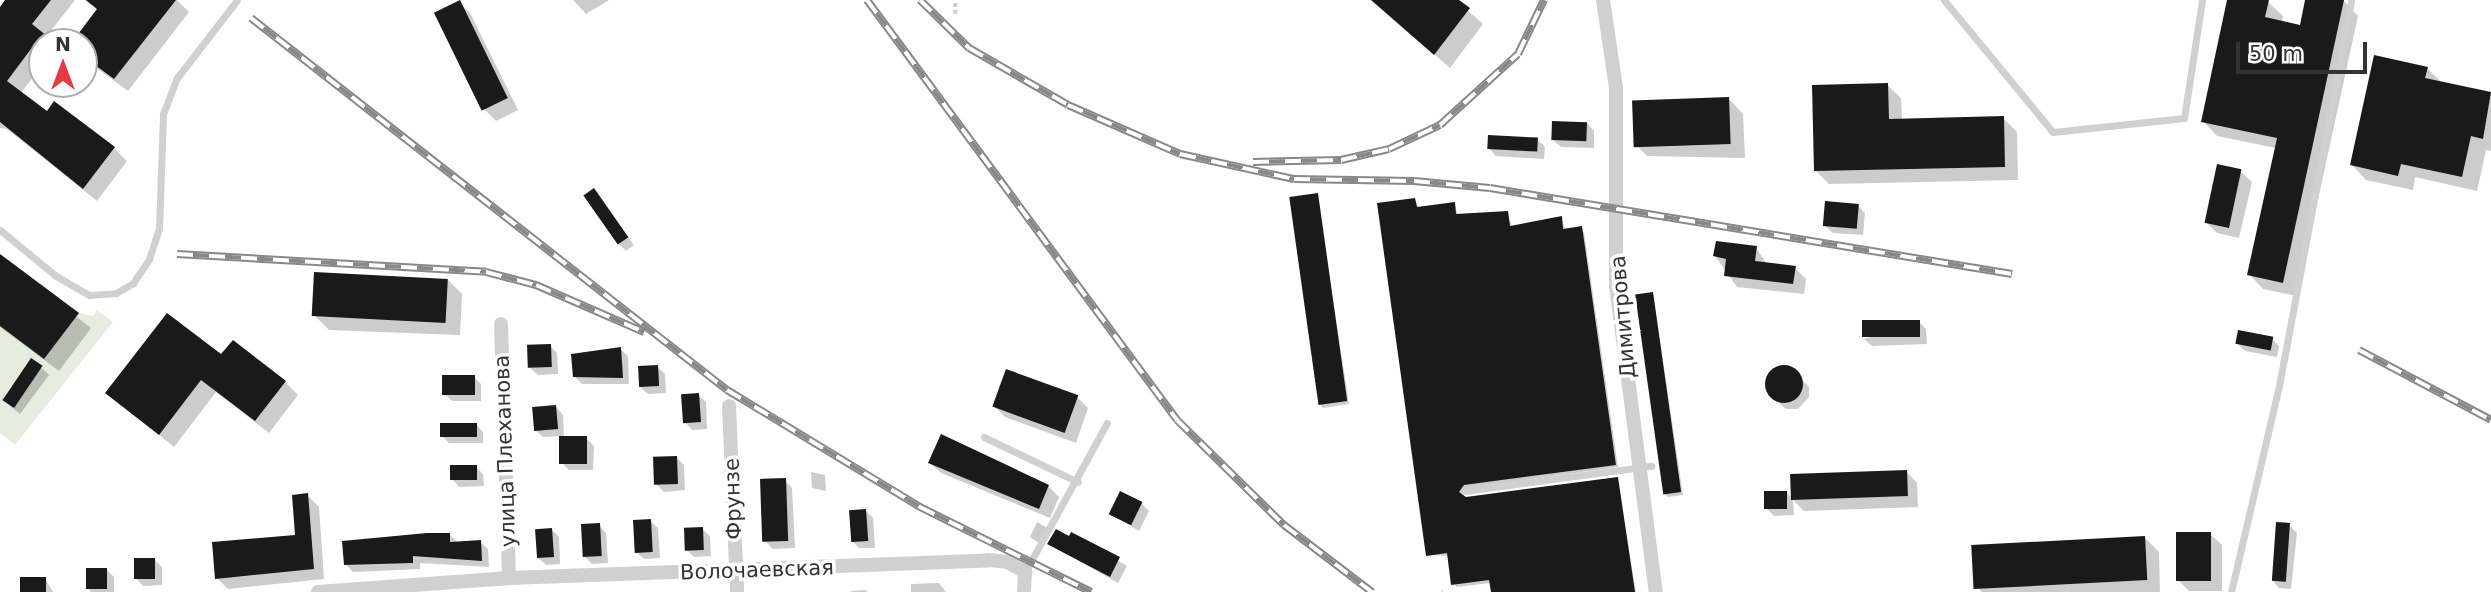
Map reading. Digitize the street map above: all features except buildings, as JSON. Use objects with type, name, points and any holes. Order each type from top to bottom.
[{"type":"street","name":"Димитрова","points":[[1604,0],[1616,88],[1616,286],[1645,466],[1656,592]]},
{"type":"street","name":"улица Плеханова","points":[[501,324],[509,578]]},
{"type":"street","name":"Фрунзе","points":[[729,406],[737,592]]},
{"type":"street","name":"Волочаевская","points":[[318,592],[509,578],[996,560],[1025,572]]},
{"type":"street","points":[[1024,592],[1025,572]]},
{"type":"lane","points":[[0,230],[57,276],[89,295],[116,293],[133,283],[149,259],[159,229],[163,114],[177,78],[237,0]]},
{"type":"lane","points":[[1944,0],[2053,132],[2184,118],[2202,0]]},
{"type":"lane","points":[[2231,592],[2278,386],[2351,0]]},
{"type":"lane","points":[[1025,572],[1078,482],[1107,422]]},
{"type":"lane","points":[[984,437],[1078,482]]},
{"type":"lane","points":[[1465,491],[1645,466]]},
{"type":"path","points":[[955,15],[956,0]]},
{"type":"shaded area","points":[[0,254],[79,313],[93,316],[97,310],[113,322],[15,445],[0,433]]},
{"type":"railway","points":[[867,0],[1177,420],[1284,525],[1372,592]]},
{"type":"railway","points":[[920,0],[969,48],[1068,105],[1180,154],[1294,179],[1414,181],[1490,188],[2012,274]]},
{"type":"railway","points":[[1253,162],[1341,160],[1389,149],[1440,125],[1518,54],[1544,0]]},
{"type":"railway","points":[[251,18],[727,390],[920,507],[1091,592]]},
{"type":"railway","points":[[177,254],[486,272],[536,285],[644,332]]},
{"type":"railway","points":[[2359,350],[2491,420]]}]
